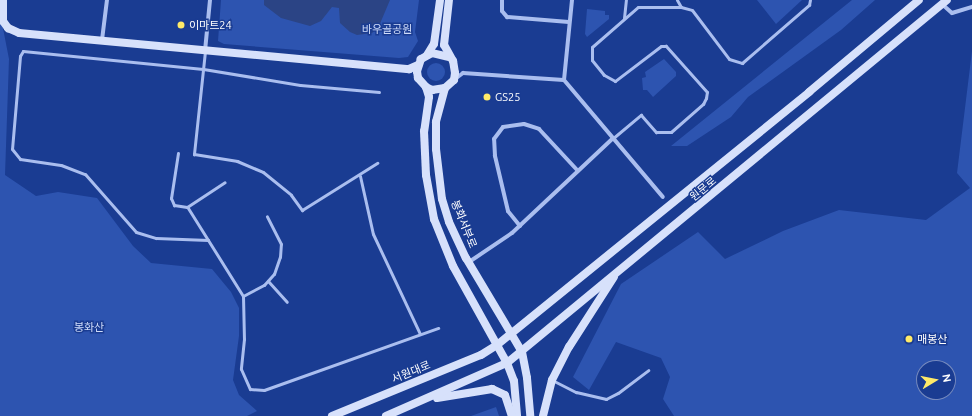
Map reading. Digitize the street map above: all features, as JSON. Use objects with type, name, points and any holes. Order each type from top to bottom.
[{"type":"street","points":[[3,0],[3,21],[8,28],[19,33],[409,69],[418,65],[434,44],[440,0]]},
{"type":"street","points":[[102,40],[107,0]]},
{"type":"street","points":[[205,51],[210,0]]},
{"type":"street","points":[[449,0],[444,45],[455,67],[454,80]]},
{"type":"street","points":[[502,0],[502,11],[507,17],[569,22]]},
{"type":"street","points":[[572,0],[564,80],[612,139],[663,197]]},
{"type":"street","name":"원문로","points":[[497,345],[809,92],[919,0]]},
{"type":"street","points":[[945,2],[952,13],[972,7]]},
{"type":"street","name":"원문로","points":[[507,363],[522,352],[619,269],[945,2]]},
{"type":"street","points":[[426,55],[438,52],[451,59],[463,73]]},
{"type":"street","points":[[418,65],[418,78]]},
{"type":"street","points":[[409,69],[426,88],[428,105],[424,131],[426,175],[434,219],[453,266],[507,363],[514,381],[517,416]]},
{"type":"street","points":[[426,88],[432,90],[445,88],[463,73],[564,80]]},
{"type":"street","name":"봉화서부로","points":[[445,88],[436,122],[439,179],[449,222],[469,262],[522,352]]},
{"type":"street","points":[[520,226],[508,211],[495,156],[494,138],[503,127],[524,124],[539,129],[578,171]]},
{"type":"street","points":[[469,262],[520,226],[612,139]]},
{"type":"street","points":[[543,416],[552,380],[569,347],[619,269]]},
{"type":"street","name":"서원대로","points":[[332,416],[481,355],[497,345]]},
{"type":"street","points":[[522,352],[527,378],[530,416]]},
{"type":"street","points":[[386,416],[507,363]]},
{"type":"street","points":[[421,401],[492,389],[505,395],[512,408],[512,416]]},
{"type":"lane","points":[[624,18],[626,0]]},
{"type":"lane","points":[[677,0],[681,7]]},
{"type":"lane","points":[[612,139],[641,115],[656,132],[671,132],[703,104],[706,98],[707,92],[666,46],[661,46],[620,79],[615,80],[604,75],[592,60],[592,47],[638,7],[681,7],[692,10],[729,59],[742,63],[809,5],[810,0]]},
{"type":"lane","points":[[208,240],[156,238],[136,232],[85,174],[61,165],[20,158],[12,148],[20,56],[23,51],[203,69],[300,85],[379,92]]},
{"type":"lane","points":[[205,51],[194,154],[237,161],[263,172],[291,195],[302,210],[360,176],[377,163]]},
{"type":"lane","points":[[178,153],[171,198],[174,205],[187,207],[225,182]]},
{"type":"lane","points":[[360,176],[373,234],[420,334]]},
{"type":"lane","points":[[187,207],[243,296],[244,339],[241,369],[250,389],[264,390],[438,328]]},
{"type":"lane","points":[[243,296],[268,281],[274,274],[280,257],[281,244],[267,216]]},
{"type":"lane","points":[[268,281],[287,302]]},
{"type":"lane","points":[[552,380],[576,392],[606,399],[618,393],[648,370]]},
{"type":"green space","name":"바우골공원","points":[[221,0],[419,0],[415,32],[418,41],[408,57],[399,58],[224,44],[218,41]]},
{"type":"green space","points":[[757,0],[802,0],[776,24]]},
{"type":"green space","points":[[852,0],[875,0],[841,30],[748,97],[731,117],[687,146],[671,146]]},
{"type":"green space","points":[[587,9],[605,11],[605,15],[609,15],[609,19],[587,37],[585,34]]},
{"type":"green space","name":"봉화산","points":[[0,13],[9,59],[5,175],[36,196],[58,192],[97,198],[133,246],[151,263],[212,269],[231,292],[239,308],[239,336],[233,380],[239,395],[257,411],[247,416],[0,416]]},
{"type":"green space","points":[[972,51],[972,416],[674,416],[663,399],[670,377],[661,358],[616,342],[589,390],[573,377],[621,284],[698,232],[725,259],[783,231],[839,210],[926,220],[970,188],[957,173]]},
{"type":"green space","points":[[664,59],[676,72],[676,76],[653,97],[647,90],[643,90],[642,78],[646,77],[645,72]]},
{"type":"green space","points":[[432,63],[440,63],[445,68],[443,79],[440,81],[432,81],[427,76],[427,68]]},
{"type":"green space","points":[[496,407],[499,416],[471,416]]},
{"type":"shaded area","points":[[264,0],[390,0],[379,26],[372,33],[357,35],[350,32],[340,23],[339,8],[332,7],[321,21],[310,26],[281,18],[264,5]]},
{"type":"place","name":"이마트24","points":[[181,25]]},
{"type":"place","name":"GS25","points":[[487,97]]},
{"type":"place","name":"매봉산","points":[[909,339]]}]
